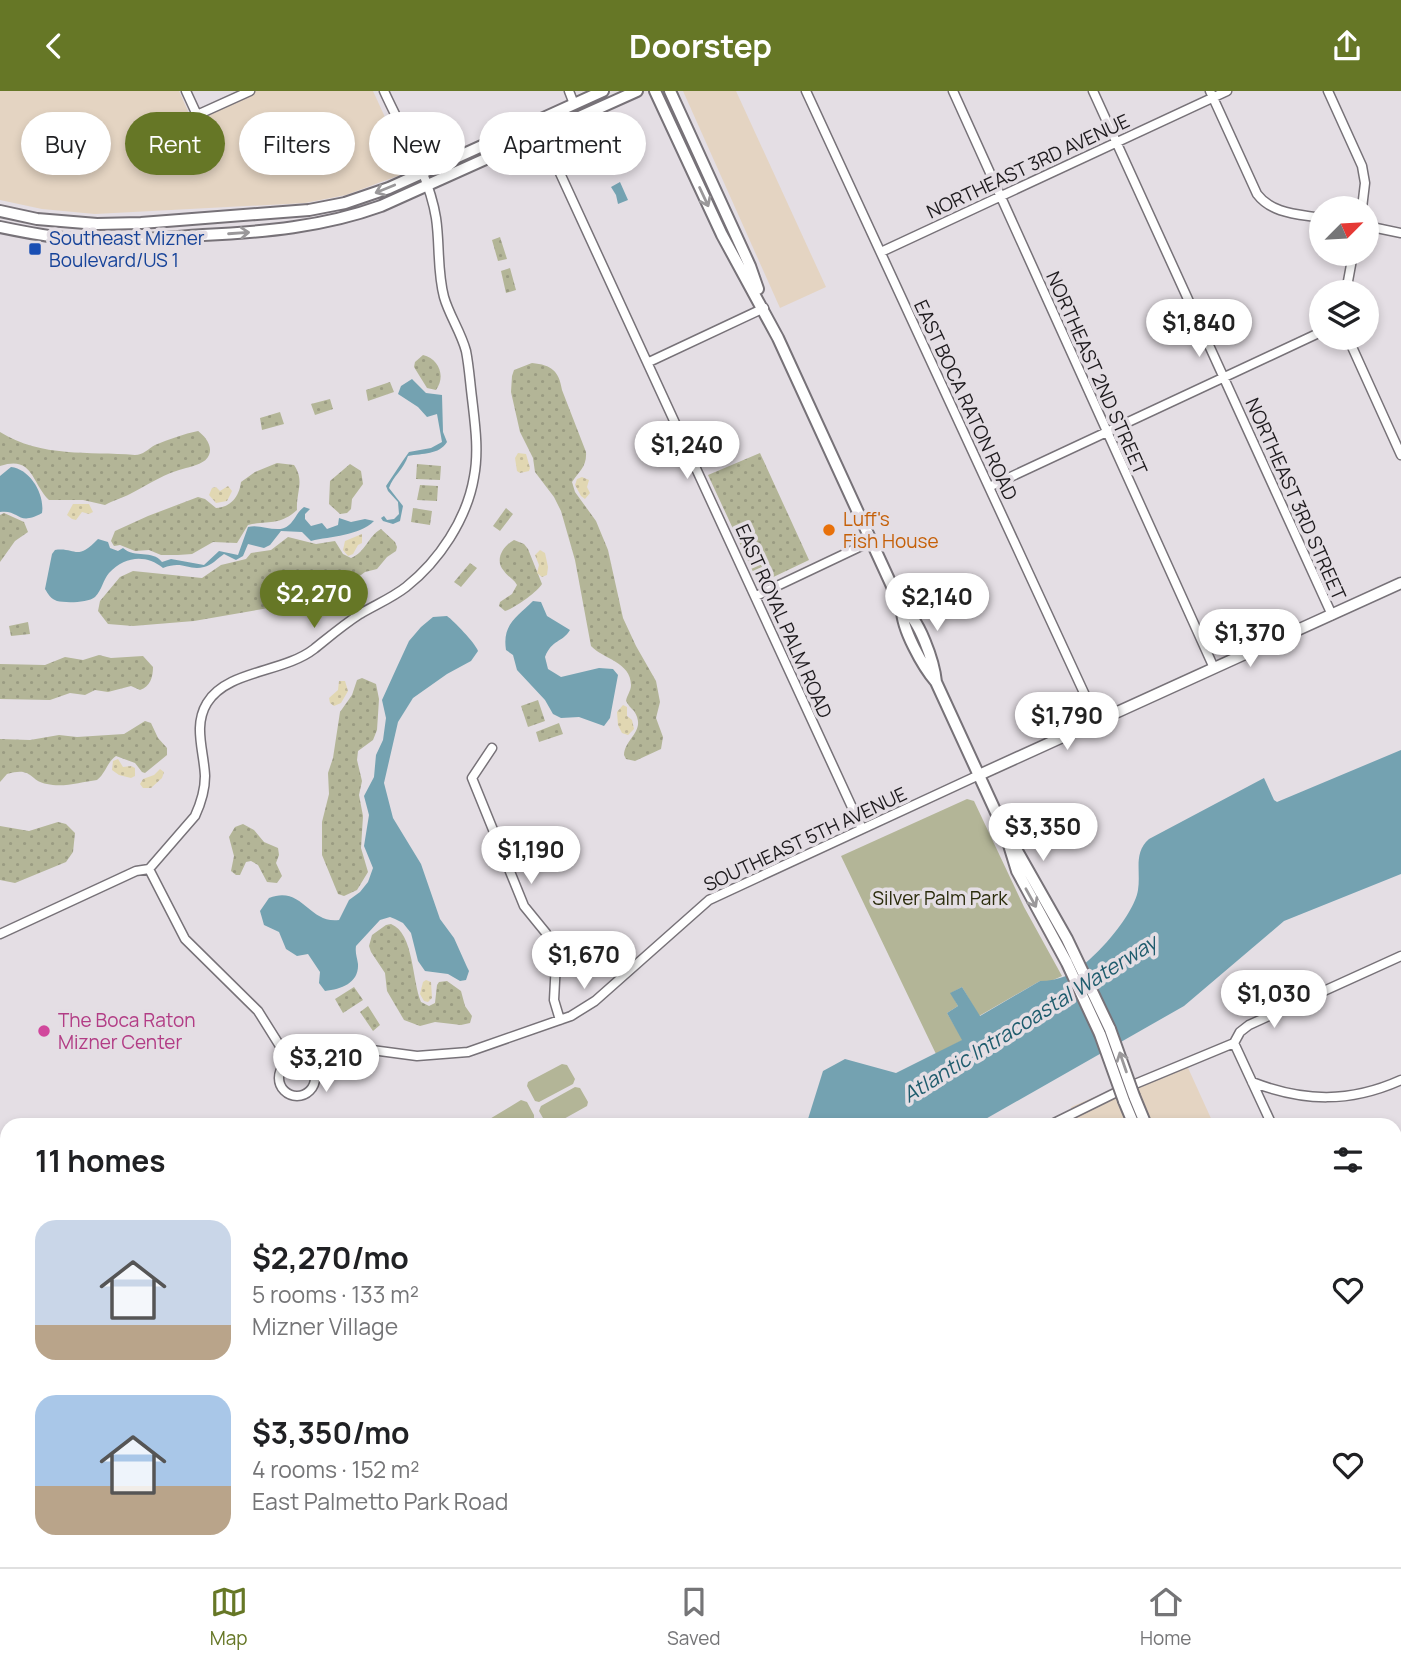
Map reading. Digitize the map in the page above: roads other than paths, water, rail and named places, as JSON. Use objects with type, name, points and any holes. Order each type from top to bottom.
[{"type":"main road","points":[[556,112],[603,91]]},
{"type":"main road","points":[[590,112],[637,91]]},
{"type":"main road","points":[[655,91],[722,235],[764,308],[902,608],[901,616],[925,670],[936,682],[1005,832],[1027,865],[1047,915],[1085,974],[1110,1029],[1132,1118]]},
{"type":"main road","points":[[670,91],[750,267],[764,308]]},
{"type":"main road","points":[[0,227],[54,237],[102,240],[291,229],[350,218],[479,162]]},
{"type":"main road","points":[[0,211],[37,219],[97,224],[289,213],[360,199],[417,175]]},
{"type":"main road","points":[[1127,1095],[1142,1118]]},
{"type":"street","points":[[186,91],[196,112]]},
{"type":"street","points":[[204,112],[250,91]]},
{"type":"street","points":[[384,91],[394,112]]},
{"type":"street","points":[[569,91],[574,104]]},
{"type":"street","name":"EAST BOCA RATON ROAD","points":[[806,91],[1097,721]]},
{"type":"street","name":"NORTHEAST 2ND STREET","points":[[953,91],[1214,668]]},
{"type":"street","name":"NORTHEAST 3RD STREET","points":[[1093,91],[1332,615]]},
{"type":"street","name":"NORTHEAST 3RD AVENUE","points":[[880,252],[1116,143],[1212,94],[1227,91]]},
{"type":"street","points":[[1328,91],[1362,166],[1365,183],[1363,196]]},
{"type":"street","points":[[1212,94],[1263,202],[1278,210],[1309,216]]},
{"type":"street","points":[[0,934],[136,871],[149,869],[195,817],[199,808],[205,778],[200,721],[213,695],[231,683],[299,659],[345,624],[405,588],[434,559],[457,526],[474,478],[477,440],[465,348],[445,301],[441,284],[436,218],[423,175]]},
{"type":"street","name":"EAST ROYAL PALM ROAD","points":[[562,175],[862,829]]},
{"type":"street","points":[[1379,228],[1401,233]]},
{"type":"street","points":[[649,362],[764,308]]},
{"type":"street","points":[[989,487],[1309,338]]},
{"type":"street","points":[[1353,350],[1401,456]]},
{"type":"street","points":[[756,596],[872,541]]},
{"type":"street","points":[[979,775],[1401,583]]},
{"type":"street","points":[[492,748],[472,778],[524,905],[553,947],[556,962],[554,1000],[560,1020]]},
{"type":"street","name":"SOUTHEAST 5TH AVENUE","points":[[313,1069],[331,1058],[355,1051],[372,1050],[417,1056],[468,1052],[580,1012],[709,900],[979,775]]},
{"type":"street","points":[[149,869],[185,939],[258,1011],[290,1062]]},
{"type":"street","points":[[1068,1118],[1127,1095],[1234,1043],[1240,1032],[1249,1025],[1401,955]]},
{"type":"street","points":[[1234,1043],[1269,1118]]},
{"type":"street","points":[[290,1062],[305,1062],[313,1069],[315,1081],[306,1095],[294,1097],[284,1091],[279,1080],[281,1069],[290,1062]]},
{"type":"street","points":[[1252,1082],[1283,1092],[1323,1098],[1370,1093],[1401,1080]]},
{"type":"water","points":[[620,182],[628,200],[618,204],[611,187]]},
{"type":"water","points":[[412,379],[426,393],[442,395],[443,432],[447,442],[435,451],[408,456],[389,488],[403,506],[400,521],[393,524],[381,518],[384,516],[387,520],[394,519],[399,514],[398,502],[386,486],[409,452],[431,448],[442,442],[437,414],[427,417],[418,407],[398,394],[401,386]]},
{"type":"water","points":[[11,467],[24,472],[35,484],[41,498],[42,513],[23,518],[0,512],[0,476]]},
{"type":"water","points":[[304,507],[310,509],[305,514],[305,519],[311,526],[322,523],[327,529],[338,525],[339,518],[351,522],[365,519],[374,521],[353,533],[311,541],[302,532],[281,531],[270,545],[264,548],[248,544],[243,556],[236,560],[224,554],[204,567],[176,565],[163,568],[150,560],[129,560],[115,567],[95,597],[87,600],[57,601],[51,598],[45,589],[55,550],[80,552],[98,539],[108,542],[110,548],[118,551],[123,548],[133,553],[153,556],[162,562],[171,559],[204,565],[219,551],[238,555],[248,527],[285,528]]},
{"type":"water","points":[[533,601],[541,602],[547,616],[570,630],[548,651],[545,657],[548,669],[561,677],[599,668],[613,669],[618,675],[610,718],[604,726],[579,717],[561,718],[553,714],[545,700],[517,670],[513,655],[506,650],[506,634],[516,617]]},
{"type":"water","points":[[447,616],[464,632],[478,651],[471,661],[413,698],[398,722],[384,783],[393,818],[421,864],[440,919],[454,938],[469,971],[466,980],[460,981],[448,974],[425,971],[418,961],[411,933],[403,923],[390,917],[380,920],[356,946],[356,976],[343,987],[325,991],[319,983],[320,972],[308,954],[297,956],[286,949],[279,932],[264,925],[260,911],[269,898],[280,895],[298,900],[328,920],[339,920],[349,900],[368,882],[373,868],[364,846],[369,815],[364,796],[374,777],[376,755],[383,740],[386,718],[382,700],[409,641],[433,617]]},
{"type":"water","name":"Atlantic Intracoastal Waterway","points":[[1401,750],[1401,874],[1284,921],[1184,1006],[987,1118],[808,1118],[823,1071],[845,1059],[896,1073],[962,1040],[947,1013],[958,1006],[950,993],[962,987],[980,1016],[1040,981],[1066,976],[1087,962],[1110,939],[1135,901],[1139,856],[1149,839],[1264,778],[1277,802]]},
{"type":"place","name":"Southeast Mizner Boulevard/US 1","points":[[35,249]]},
{"type":"place","name":"Luff's Fish House","points":[[829,530]]},
{"type":"place","name":"The Boca Raton Mizner Center","points":[[44,1031]]},
{"type":"park label","name":"Silver Palm Park","points":[[940,898]]}]
